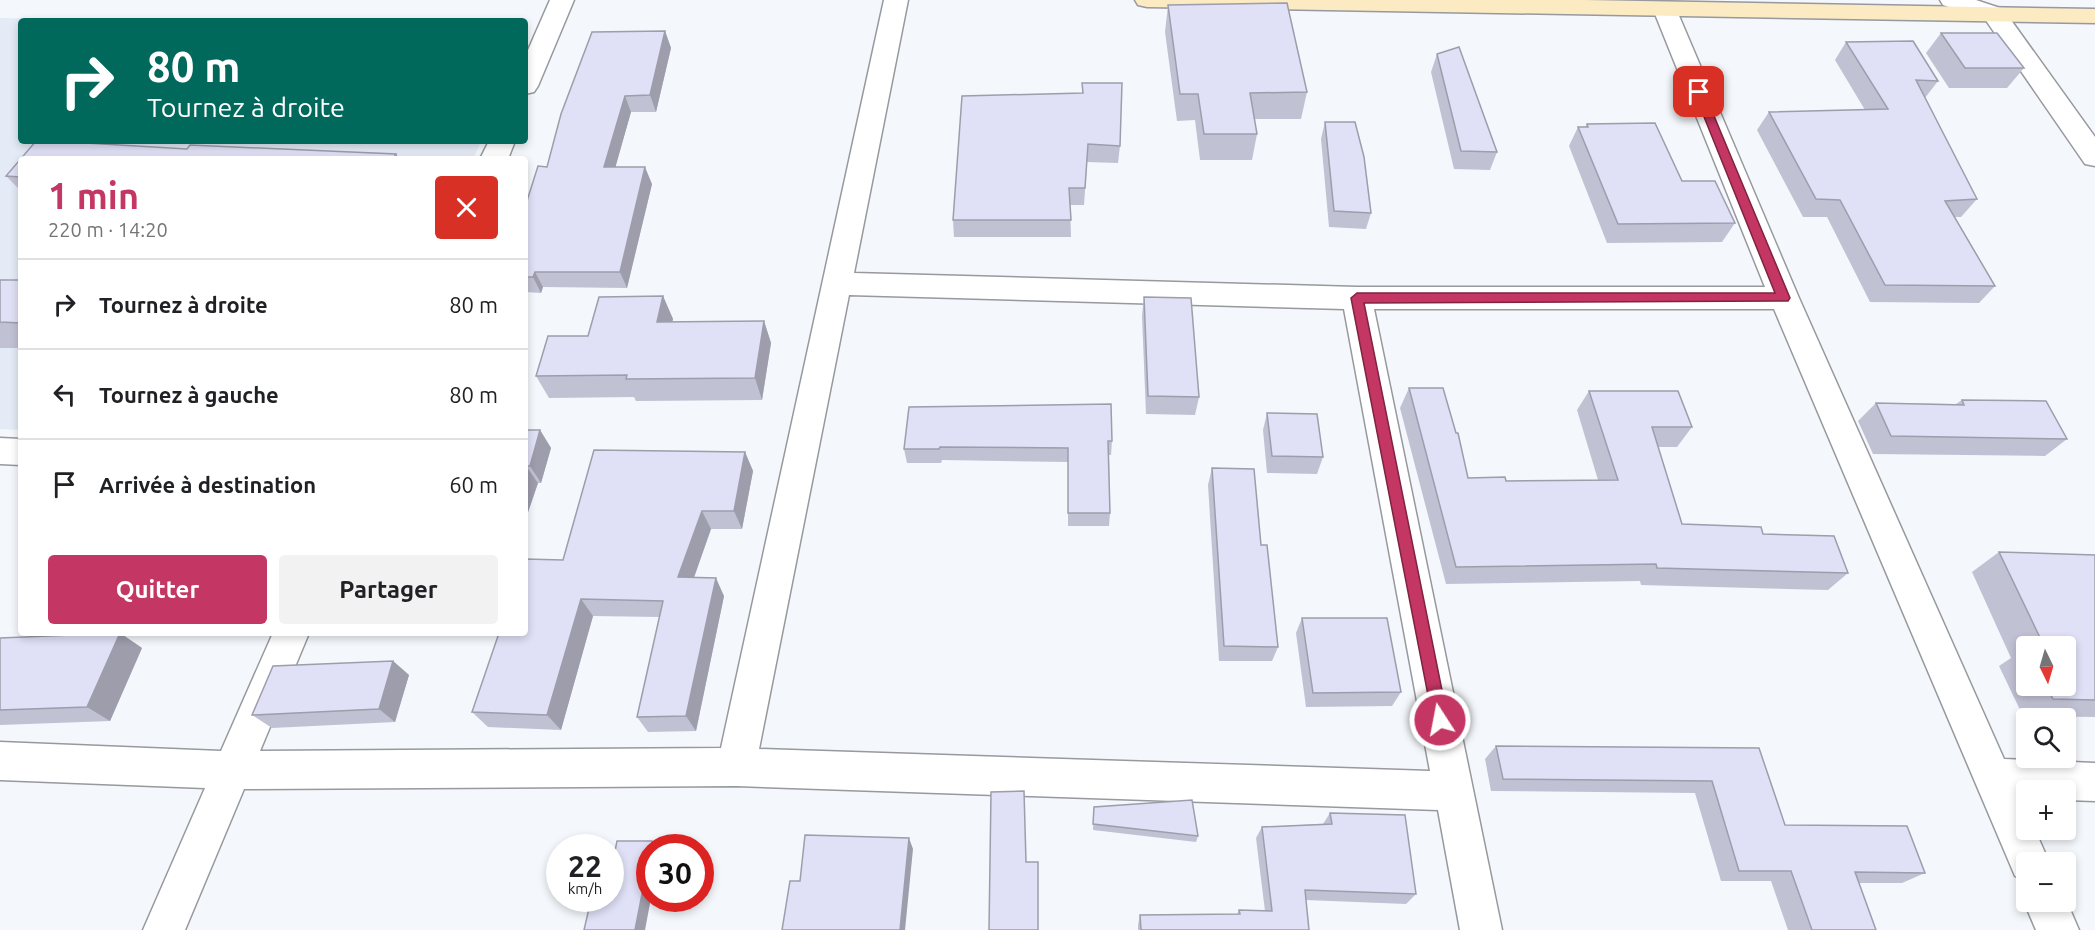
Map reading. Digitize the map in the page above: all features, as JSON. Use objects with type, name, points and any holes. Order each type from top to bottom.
[{"type":"street","points":[[528,79],[562,0]]},
{"type":"street","points":[[736,767],[896,0]]},
{"type":"street","points":[[1147,0],[1665,9],[1709,5],[2095,16]]},
{"type":"street","points":[[1952,0],[1994,14],[2095,157]]},
{"type":"street","points":[[1665,9],[1784,298],[2025,852]]},
{"type":"street","points":[[838,284],[1357,298],[1784,298]]},
{"type":"street","points":[[1357,298],[1481,930]]},
{"type":"street","points":[[0,451],[18,452]]},
{"type":"street","points":[[164,930],[290,636]]},
{"type":"street","points":[[0,761],[232,770],[736,767],[1454,791]]},
{"type":"street","points":[[1992,778],[2095,782]]},
{"type":"street","points":[[2050,912],[2058,930]]},
{"type":"shaded area","points":[[0,18],[18,18],[18,144],[480,144],[474,156],[18,156],[18,430],[0,429]]},
{"type":"building","points":[[1287,3],[1307,92],[1250,93],[1257,134],[1204,134],[1198,94],[1180,94],[1168,5]]},
{"type":"building","points":[[665,31],[650,95],[625,96],[604,167],[645,167],[620,272],[535,272],[533,277],[528,277],[528,198],[538,166],[547,167],[561,114],[592,32]]},
{"type":"building","points":[[1941,33],[1997,33],[2024,68],[1965,68]]},
{"type":"building","points":[[1913,41],[1938,81],[1916,80],[1977,199],[1945,201],[1995,286],[1885,285],[1840,200],[1816,199],[1769,112],[1888,109],[1846,42]]},
{"type":"building","points":[[1459,47],[1497,152],[1461,151],[1437,54]]},
{"type":"building","points":[[1082,83],[1122,83],[1120,146],[1088,144],[1085,188],[1069,188],[1071,220],[953,220],[962,96],[1083,93]]},
{"type":"building","points":[[1325,122],[1355,122],[1364,157],[1371,213],[1334,211]]},
{"type":"building","points":[[1655,123],[1682,181],[1715,181],[1735,223],[1618,224],[1578,127],[1588,127],[1587,124]]},
{"type":"building","points":[[33,144],[103,144],[187,149],[190,145],[396,154],[395,156],[23,156]]},
{"type":"building","points":[[18,162],[18,177],[6,176]]},
{"type":"building","points":[[0,280],[18,280],[18,323],[0,322]]},
{"type":"building","points":[[663,296],[657,322],[764,321],[755,378],[626,379],[627,375],[536,376],[548,336],[588,336],[599,297]]},
{"type":"building","points":[[1144,297],[1191,298],[1199,397],[1148,396]]},
{"type":"building","points":[[1409,388],[1443,388],[1456,433],[1458,433],[1468,478],[1505,477],[1506,481],[1618,480],[1589,391],[1678,391],[1692,427],[1652,427],[1682,524],[1761,527],[1763,534],[1834,536],[1848,573],[1657,568],[1656,564],[1456,567]]},
{"type":"building","points":[[1962,400],[2046,401],[2067,439],[1891,436],[1876,403],[1964,405]]},
{"type":"building","points":[[1111,404],[1112,441],[1108,441],[1110,513],[1068,513],[1068,448],[904,449],[909,407]]},
{"type":"building","points":[[1267,413],[1317,414],[1323,457],[1272,456]]},
{"type":"building","points":[[528,430],[540,430],[530,466],[528,466]]},
{"type":"building","points":[[594,450],[745,452],[734,511],[702,511],[678,577],[716,578],[686,716],[637,717],[663,601],[581,599],[547,715],[472,712],[498,636],[528,636],[528,559],[563,560]]},
{"type":"building","points":[[1212,468],[1254,469],[1261,545],[1267,545],[1278,647],[1224,646]]},
{"type":"building","points":[[1999,552],[2095,555],[2095,700],[2053,699],[2051,696],[2076,696],[2076,636],[2039,636]]},
{"type":"building","points":[[1302,618],[1387,618],[1401,692],[1313,693]]},
{"type":"building","points":[[119,636],[87,707],[0,710],[0,638]]},
{"type":"building","points":[[393,661],[379,709],[252,715],[273,666]]},
{"type":"building","points":[[1496,746],[1759,748],[1785,825],[1907,826],[1925,873],[1855,872],[1876,930],[1812,930],[1791,871],[1739,871],[1712,781],[1503,779]]},
{"type":"building","points":[[1024,791],[1026,862],[1038,862],[1038,930],[989,930],[991,792]]},
{"type":"building","points":[[1192,800],[1198,836],[1093,824],[1094,807]]},
{"type":"building","points":[[1330,813],[1405,815],[1416,894],[1305,890],[1309,930],[1141,930],[1140,915],[1240,914],[1239,910],[1272,911],[1262,827],[1332,824]]},
{"type":"building","points":[[805,835],[909,838],[900,930],[782,930],[790,881],[800,881]]},
{"type":"building","points":[[624,841],[636,841],[636,912],[639,912],[635,930],[584,930],[588,912],[624,912]]},
{"type":"route","points":[[1440,720],[1357,298],[1784,298],[1699,92]]}]
